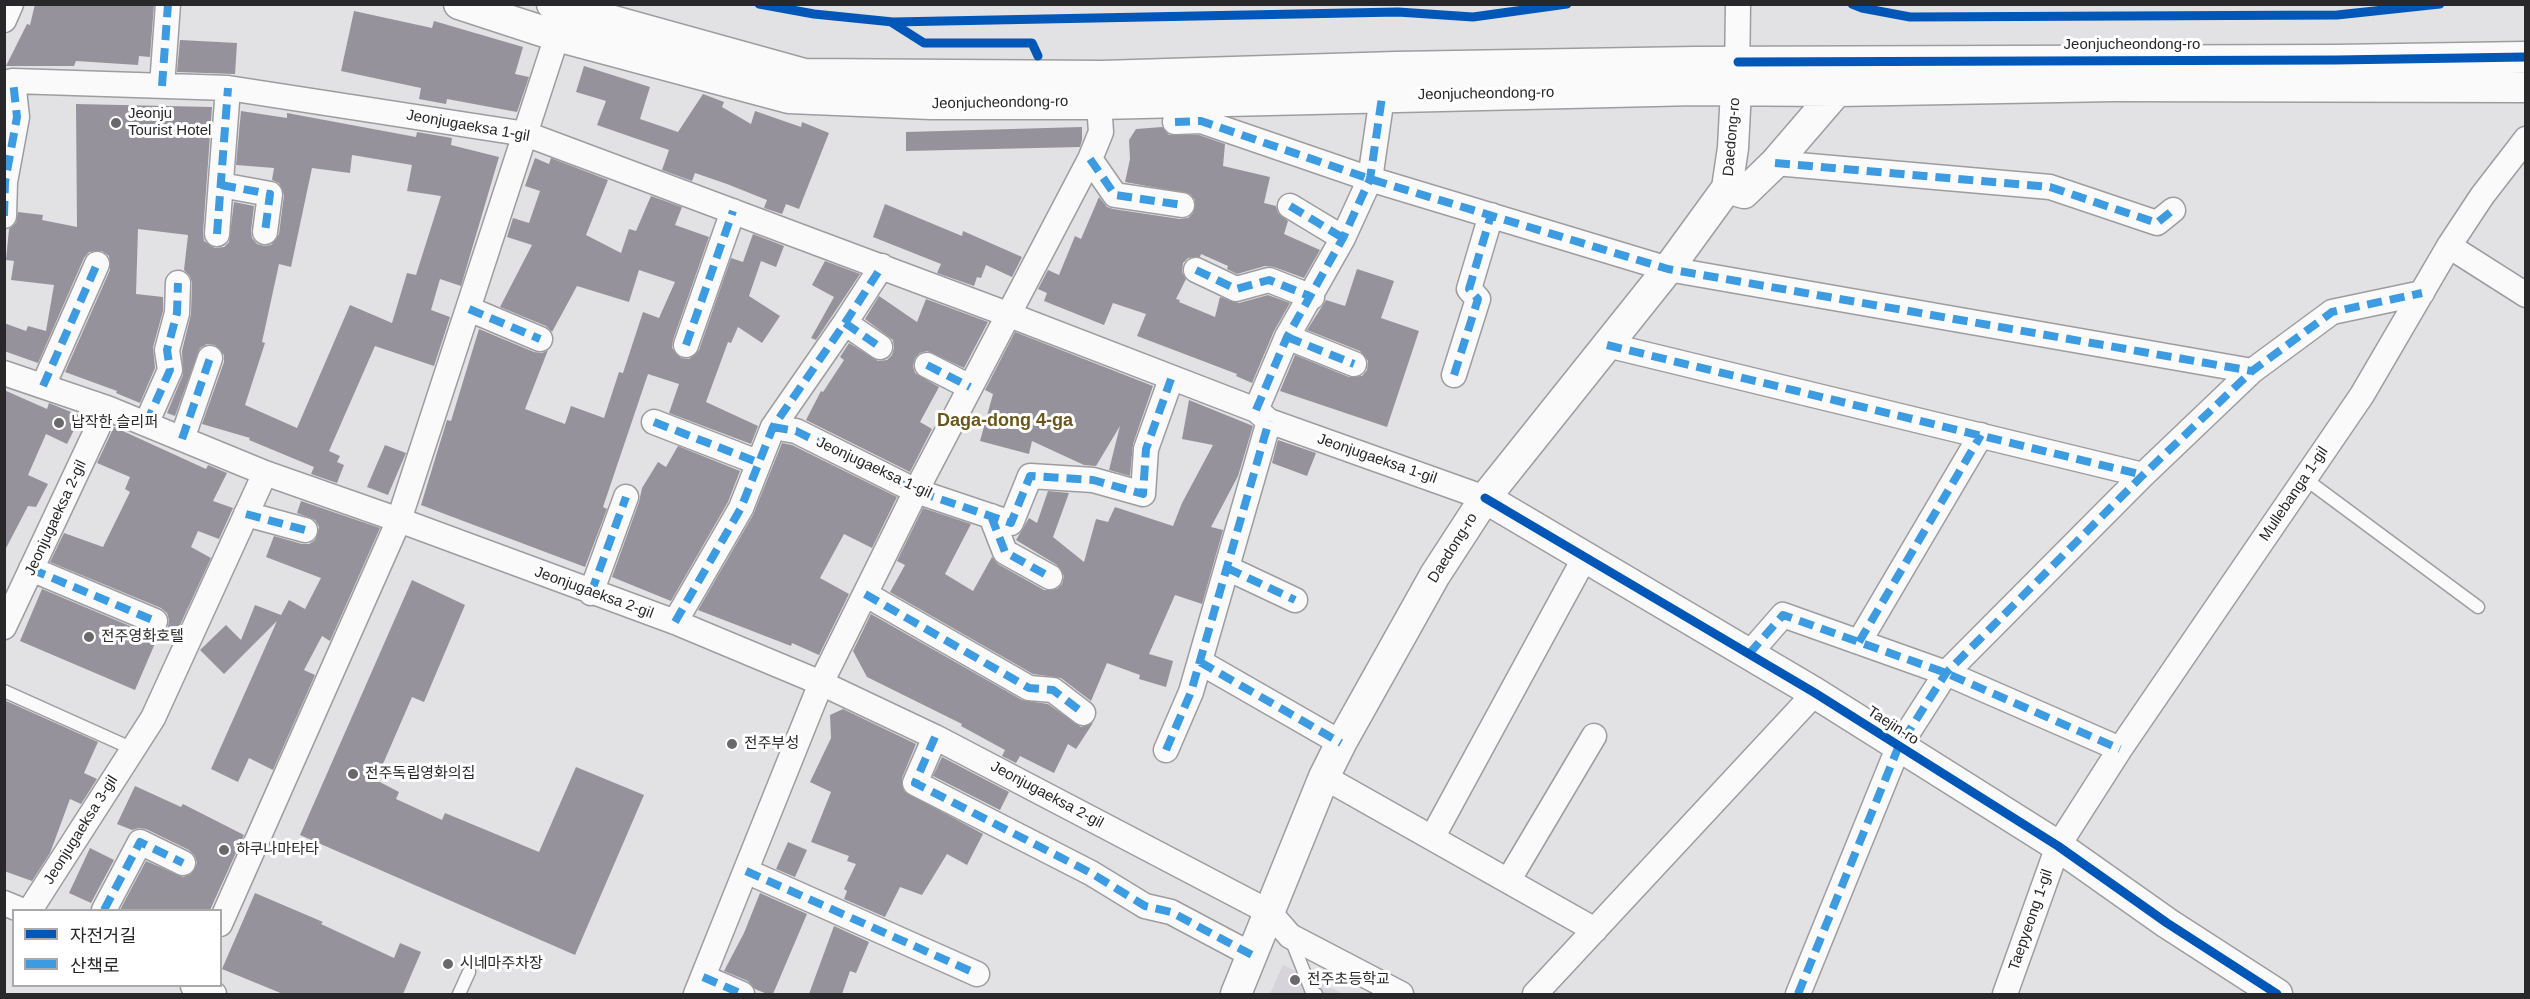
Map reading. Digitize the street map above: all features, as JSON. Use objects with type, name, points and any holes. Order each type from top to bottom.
[{"type":"street","points":[[4,20],[11,4]]},
{"type":"street","points":[[162,86],[168,4]]},
{"type":"street","name":"Jeonjucheondong-ro","points":[[459,4],[557,36],[789,98],[931,104],[1099,104],[1382,97],[1738,63],[1837,91],[2114,86],[2526,87]]},
{"type":"street","name":"Jeonjucheondong-ro","points":[[552,4],[804,74],[1102,76],[1407,66],[2526,57]]},
{"type":"street","points":[[1738,4],[1738,63]]},
{"type":"street","points":[[222,919],[399,520],[557,36]]},
{"type":"street","name":"Daedong-ro","points":[[1236,994],[1324,777],[1435,575],[1485,498],[1668,269],[1727,188],[1733,148],[1738,63]]},
{"type":"street","points":[[4,216],[6,182],[17,117],[9,82]]},
{"type":"street","name":"Jeonjugaeksa 1-gil","points":[[9,82],[228,88],[526,134],[882,266],[1262,416],[1485,498]]},
{"type":"street","points":[[217,234],[228,88]]},
{"type":"street","points":[[1727,188],[1744,193],[1775,163],[1837,91]]},
{"type":"street","points":[[1166,750],[1191,692],[1200,662],[1227,568],[1262,416],[1287,337],[1312,297],[1343,238],[1370,179],[1382,97]]},
{"type":"street","points":[[742,994],[700,986],[821,683],[916,491],[1090,159],[1101,132],[1099,104]]},
{"type":"street","points":[[1175,123],[1201,122],[1370,179],[1668,269],[2252,371]]},
{"type":"street","name":"Mullebanga 1-gil","points":[[2058,846],[2120,749],[2362,395],[2449,246],[2482,196],[2526,139]]},
{"type":"street","points":[[1090,159],[1115,195],[1182,205]]},
{"type":"street","points":[[1775,163],[2050,188],[2157,223],[2173,210]]},
{"type":"street","points":[[220,185],[270,194],[265,232]]},
{"type":"street","points":[[1290,206],[1343,238]]},
{"type":"street","points":[[686,345],[733,211]]},
{"type":"street","points":[[1454,375],[1478,299],[1469,289],[1491,216]]},
{"type":"street","points":[[2449,246],[2526,295]]},
{"type":"street","points":[[43,386],[97,264]]},
{"type":"street","points":[[675,622],[741,508],[757,462],[773,427],[882,266]]},
{"type":"street","points":[[1196,270],[1236,290],[1269,279],[1312,297]]},
{"type":"street","points":[[146,424],[170,370],[167,350],[177,313],[178,283]]},
{"type":"street","points":[[1798,994],[1898,748],[1946,673],[2144,475],[2252,371],[2332,312],[2422,293]]},
{"type":"street","points":[[469,309],[540,339]]},
{"type":"street","points":[[845,323],[880,347]]},
{"type":"street","points":[[1287,337],[1354,364]]},
{"type":"street","points":[[1607,345],[2144,475]]},
{"type":"street","points":[[182,439],[210,358]]},
{"type":"street","points":[[927,365],[970,387]]},
{"type":"street","name":"Jeonjugaeksa 2-gil","points":[[4,373],[107,408],[265,473],[675,622],[821,683],[935,736],[1269,912]]},
{"type":"street","name":"Jeonjugaeksa 1-gil","points":[[773,427],[795,431],[916,491],[1011,523],[1030,476],[1093,480],[1143,494],[1146,448],[1171,379]]},
{"type":"street","name":"Jeonjugaeksa 2-gil","points":[[4,627],[107,408]]},
{"type":"street","points":[[654,422],[757,462]]},
{"type":"street","points":[[1859,642],[1981,435]]},
{"type":"street","points":[[133,749],[153,718],[265,473]]},
{"type":"street","points":[[591,593],[626,497]]},
{"type":"street","name":"Taejin-ro","points":[[1485,498],[1815,693],[1898,748],[2058,846],[2167,923],[2277,994]]},
{"type":"street","points":[[246,514],[305,530]]},
{"type":"street","points":[[991,516],[1005,552],[1050,577]]},
{"type":"street","points":[[1432,838],[1585,557]]},
{"type":"street","points":[[1227,568],[1295,600]]},
{"type":"street","points":[[31,569],[155,621]]},
{"type":"street","points":[[866,594],[1029,688],[1053,690],[1083,713]]},
{"type":"street","points":[[1749,654],[1783,615],[1946,673],[2120,749]]},
{"type":"street","points":[[1200,662],[1341,743]]},
{"type":"street","points":[[1535,994],[1815,693]]},
{"type":"street","points":[[935,736],[915,783],[1091,873],[1145,906],[1171,912],[1252,955]]},
{"type":"street","points":[[1508,881],[1594,736]]},
{"type":"street","name":"Jeonjugaeksa 3-gil","points":[[31,909],[133,749]]},
{"type":"street","points":[[1324,777],[1595,930]]},
{"type":"street","points":[[105,909],[140,842],[183,863]]},
{"type":"street","name":"Taepyeong 1-gil","points":[[2005,994],[2058,846]]},
{"type":"street","points":[[746,871],[977,974]]},
{"type":"street","points":[[4,903],[19,909]]},
{"type":"street","points":[[1269,912],[1290,936],[1401,994]]},
{"type":"street","points":[[196,987],[214,994]]},
{"type":"lane","points":[[2304,478],[2478,607]]},
{"type":"lane","points":[[4,691],[133,749]]},
{"type":"lane","points":[[1290,936],[1312,992],[1316,994]]},
{"type":"lane","points":[[459,994],[469,972]]},
{"type":"shaded area","name":"전주초등학교","points":[[1283,965],[1344,994],[1270,994]]},
{"type":"building","points":[[35,4],[154,4],[150,57],[139,56],[138,65],[76,61],[74,66],[6,66],[27,24],[30,25]]},
{"type":"building","points":[[354,11],[432,28],[434,21],[523,47],[515,74],[529,77],[517,112],[447,99],[446,104],[419,99],[421,88],[341,71]]},
{"type":"building","points":[[180,40],[237,43],[235,74],[177,72]]},
{"type":"building","points":[[584,66],[650,87],[640,119],[678,132],[703,94],[724,102],[722,107],[751,124],[755,111],[801,127],[802,122],[829,133],[799,209],[786,204],[782,214],[764,208],[767,200],[727,184],[695,173],[692,181],[662,170],[669,150],[597,125],[606,101],[576,92]]},
{"type":"building","points":[[76,104],[212,107],[203,233],[204,241],[215,248],[224,247],[229,242],[234,202],[254,206],[251,231],[252,238],[257,244],[271,245],[279,234],[284,195],[279,183],[272,180],[274,168],[236,165],[241,111],[287,118],[287,113],[416,137],[417,132],[452,138],[451,145],[499,157],[461,286],[440,279],[431,310],[450,317],[434,366],[375,346],[329,451],[340,456],[337,462],[344,465],[337,483],[311,474],[314,467],[249,440],[250,438],[202,424],[224,362],[224,355],[215,345],[207,344],[200,348],[175,416],[167,413],[183,375],[182,351],[191,314],[192,283],[190,276],[184,270],[188,235],[138,229],[136,294],[163,297],[163,311],[153,347],[155,368],[140,403],[116,393],[117,391],[65,372],[110,270],[109,256],[102,251],[89,252],[84,258],[38,363],[4,351],[4,323],[26,331],[28,326],[46,331],[54,285],[11,280],[14,261],[6,260],[9,229],[16,223],[18,212],[43,215],[42,220],[77,227]],"holes":[[[352,155],[412,165],[407,191],[441,196],[416,275],[407,273],[392,323],[350,305],[297,428],[245,405],[265,343],[262,342],[279,264],[291,267],[312,168],[350,173]]]},
{"type":"building","points":[[1082,127],[1080,147],[906,151],[906,132]]},
{"type":"building","points":[[1162,127],[1169,135],[1199,135],[1225,144],[1223,166],[1270,177],[1264,203],[1276,206],[1278,213],[1288,221],[1284,234],[1320,250],[1304,278],[1265,266],[1237,274],[1227,269],[1228,266],[1201,254],[1200,257],[1188,258],[1183,263],[1182,272],[1186,279],[1176,299],[1215,317],[1220,297],[1239,303],[1268,295],[1290,303],[1274,331],[1252,383],[1236,376],[1237,374],[1137,336],[1146,314],[1113,303],[1104,325],[1044,301],[1047,293],[1038,289],[1048,270],[1059,275],[1075,236],[1081,239],[1099,197],[1107,207],[1113,209],[1180,219],[1188,218],[1193,213],[1195,200],[1190,194],[1125,182],[1130,159],[1129,140],[1136,129]]},
{"type":"building","points":[[535,158],[549,164],[551,158],[608,180],[586,235],[621,253],[629,229],[636,231],[651,196],[682,207],[675,225],[709,237],[673,340],[672,348],[681,358],[689,359],[699,350],[731,258],[743,262],[753,234],[784,246],[776,267],[761,261],[749,296],[780,316],[762,343],[738,327],[731,343],[728,342],[706,402],[758,426],[751,444],[669,413],[679,384],[648,374],[603,507],[607,509],[585,567],[421,505],[447,420],[451,421],[479,329],[534,352],[542,353],[548,350],[525,409],[565,424],[571,406],[604,418],[619,372],[623,373],[643,312],[659,318],[675,282],[639,270],[629,302],[577,286],[552,332],[546,326],[500,307],[532,245],[507,237],[513,218],[529,223],[540,191],[525,186]]},
{"type":"building","points":[[885,204],[962,236],[963,231],[1022,257],[1012,277],[986,265],[981,278],[977,277],[974,286],[937,273],[941,264],[873,237]]},
{"type":"building","points":[[825,261],[860,274],[816,340],[811,338],[834,297],[812,285]]},
{"type":"building","points":[[1357,269],[1394,281],[1381,318],[1419,331],[1387,427],[1280,391],[1295,355],[1349,377],[1362,376],[1367,370],[1368,361],[1360,351],[1307,330],[1326,300],[1345,306]]},
{"type":"building","points":[[879,296],[917,322],[926,299],[988,322],[964,368],[927,351],[915,358],[913,366],[915,373],[939,387],[920,422],[932,429],[910,472],[806,420],[821,391],[823,392],[844,360],[840,357],[849,343],[878,361],[887,360],[892,355],[893,340],[865,319]]},
{"type":"building","points":[[1015,332],[1153,386],[1133,444],[1130,476],[1109,470],[1120,426],[1096,466],[1084,465],[1032,441],[1029,454],[980,441],[993,394],[985,390]]},
{"type":"building","points":[[4,390],[47,409],[49,403],[81,416],[67,444],[46,434],[28,475],[48,484],[36,507],[28,506],[4,552]]},
{"type":"building","points":[[1189,400],[1253,426],[1238,476],[1211,527],[1223,530],[1202,604],[1175,595],[1149,654],[1173,661],[1166,687],[1139,679],[1140,675],[1107,663],[1091,701],[1061,678],[1033,674],[890,592],[905,565],[897,561],[923,508],[971,524],[945,574],[973,591],[992,557],[998,564],[1044,590],[1057,589],[1062,584],[1064,576],[1057,565],[1016,540],[1029,518],[1037,523],[1048,491],[1069,493],[1053,537],[1084,562],[1096,519],[1108,522],[1115,507],[1173,526],[1182,503],[1213,445],[1182,439]]},
{"type":"building","points":[[114,427],[206,469],[208,465],[227,473],[213,501],[233,508],[219,539],[198,531],[191,547],[211,558],[174,638],[163,633],[168,627],[169,620],[167,613],[161,608],[50,562],[64,533],[103,547],[130,492],[125,489],[130,477],[97,463]]},
{"type":"building","points":[[1278,440],[1316,453],[1307,476],[1272,463]]},
{"type":"building","points":[[782,443],[792,445],[897,497],[872,548],[844,534],[820,578],[849,594],[819,655],[792,643],[791,646],[698,610],[753,515]]},
{"type":"building","points":[[385,445],[406,453],[388,495],[367,487]]},
{"type":"building","points":[[678,446],[740,471],[728,502],[671,601],[612,577],[642,488],[658,462],[666,467]]},
{"type":"building","points":[[301,501],[380,528],[330,641],[322,636],[304,670],[315,675],[273,770],[249,758],[238,782],[211,769],[277,621],[224,674],[200,650],[226,625],[241,640],[255,605],[281,615],[289,600],[305,609],[321,578],[266,557],[274,536],[302,544],[309,544],[315,540],[319,527],[315,520],[297,513]]},
{"type":"building","name":"전주독립영화의집","points":[[412,580],[465,605],[424,702],[412,697],[376,780],[399,792],[396,799],[442,820],[445,813],[539,852],[576,767],[644,795],[575,955],[300,835]]},
{"type":"building","name":"전주영화호텔","points":[[42,589],[149,634],[159,634],[135,690],[20,641]]},
{"type":"building","points":[[871,614],[1022,700],[1048,704],[1081,727],[1093,723],[1076,749],[1068,744],[1054,773],[1020,756],[1016,763],[1002,756],[1005,750],[961,726],[962,724],[867,677],[853,651]]},
{"type":"building","points":[[4,700],[98,742],[84,773],[97,779],[81,804],[70,799],[50,853],[32,881],[4,871]]},
{"type":"building","points":[[843,709],[916,744],[902,778],[904,791],[983,834],[967,865],[947,854],[922,895],[900,887],[885,917],[844,899],[847,891],[844,889],[856,864],[847,861],[849,856],[811,842],[831,792],[810,782],[831,738],[830,715]]},
{"type":"building","points":[[942,757],[1009,792],[1000,810],[933,776]]},
{"type":"building","points":[[135,786],[181,807],[183,804],[244,835],[210,909],[121,909],[146,861],[183,877],[191,874],[197,863],[195,856],[189,850],[146,829],[132,830],[117,824]]},
{"type":"building","points":[[788,842],[807,850],[795,877],[776,869]]},
{"type":"building","points":[[90,848],[114,860],[91,903],[69,893]]},
{"type":"building","points":[[255,893],[323,922],[321,924],[394,958],[400,943],[421,952],[403,994],[283,994],[222,969]]},
{"type":"building","points":[[760,893],[807,914],[773,994],[755,989],[748,981],[724,971],[744,933]]},
{"type":"building","points":[[834,926],[869,942],[856,973],[850,971],[842,994],[809,994]]},
{"type":"marked path","points":[[162,86],[168,4]]},
{"type":"marked path","points":[[4,216],[5,182],[17,117],[13,81]]},
{"type":"marked path","points":[[217,234],[228,88]]},
{"type":"marked path","points":[[1256,410],[1287,337],[1343,238],[1370,179],[1382,97]]},
{"type":"marked path","points":[[1175,122],[1201,121],[1370,179],[1668,269],[2252,371]]},
{"type":"marked path","points":[[1090,159],[1115,195],[1182,205]]},
{"type":"marked path","points":[[1775,163],[2050,187],[2157,223],[2173,210]]},
{"type":"marked path","points":[[221,185],[270,194],[265,232]]},
{"type":"marked path","points":[[1290,206],[1343,238]]},
{"type":"marked path","points":[[686,345],[733,211]]},
{"type":"marked path","points":[[1454,375],[1478,299],[1469,289],[1491,215]]},
{"type":"marked path","points":[[43,386],[97,264]]},
{"type":"marked path","points":[[675,622],[741,508],[773,427],[882,266]]},
{"type":"marked path","points":[[1196,270],[1236,289],[1269,280],[1312,297]]},
{"type":"marked path","points":[[146,424],[170,370],[167,350],[177,313],[178,283]]},
{"type":"marked path","points":[[1798,994],[1898,748],[1946,673],[2143,475],[2252,371],[2332,312],[2422,293]]},
{"type":"marked path","points":[[469,309],[540,339]]},
{"type":"marked path","points":[[845,323],[880,347]]},
{"type":"marked path","points":[[1287,337],[1354,364]]},
{"type":"marked path","points":[[1607,345],[2143,475]]},
{"type":"marked path","points":[[182,439],[210,358]]},
{"type":"marked path","points":[[927,365],[970,387]]},
{"type":"marked path","points":[[773,427],[796,431],[916,491],[1011,523],[1030,476],[1093,480],[1143,494],[1146,449],[1171,379]]},
{"type":"marked path","points":[[1166,750],[1191,692],[1269,421]]},
{"type":"marked path","points":[[654,422],[757,462]]},
{"type":"marked path","points":[[1859,642],[1981,435]]},
{"type":"marked path","points":[[591,593],[626,497]]},
{"type":"marked path","points":[[246,514],[305,530]]},
{"type":"marked path","points":[[991,516],[1005,552],[1050,577]]},
{"type":"marked path","points":[[1227,568],[1295,600]]},
{"type":"marked path","points":[[31,569],[155,621]]},
{"type":"marked path","points":[[865,594],[1029,688],[1053,690],[1083,713]]},
{"type":"marked path","points":[[1749,654],[1783,615],[1946,673],[2120,749]]},
{"type":"marked path","points":[[1200,662],[1341,743]]},
{"type":"marked path","points":[[935,737],[915,783],[1091,873],[1145,906],[1171,912],[1252,955]]},
{"type":"marked path","points":[[105,909],[140,842],[183,863]]},
{"type":"marked path","points":[[746,871],[977,974]]},
{"type":"marked path","points":[[703,977],[742,994]]},
{"type":"cycle path","points":[[759,4],[814,14],[893,22],[1398,12],[1473,17],[1567,4]]},
{"type":"cycle path","points":[[1852,4],[1910,17],[2337,15],[2440,4]]},
{"type":"cycle path","points":[[891,22],[924,43],[1032,43],[1038,56]]},
{"type":"cycle path","points":[[1738,62],[2526,57]]},
{"type":"cycle path","points":[[1485,498],[1815,693],[2058,846],[2167,923],[2277,994]]},
{"type":"place","name":"Jeonju Tourist Hotel","points":[[116,123]]},
{"type":"place","name":"납작한 슬리퍼","points":[[59,423]]},
{"type":"place","name":"전주영화호텔","points":[[89,637]]},
{"type":"place","name":"전주부성","points":[[732,744]]},
{"type":"place","name":"전주독립영화의집","points":[[353,774]]},
{"type":"place","name":"하쿠나마타타","points":[[224,850]]},
{"type":"place","name":"시네마주차장","points":[[448,964]]},
{"type":"place","name":"전주초등학교","points":[[1295,980]]},
{"type":"district","name":"Daga-dong 4-ga","points":[[1005,421]]}]
